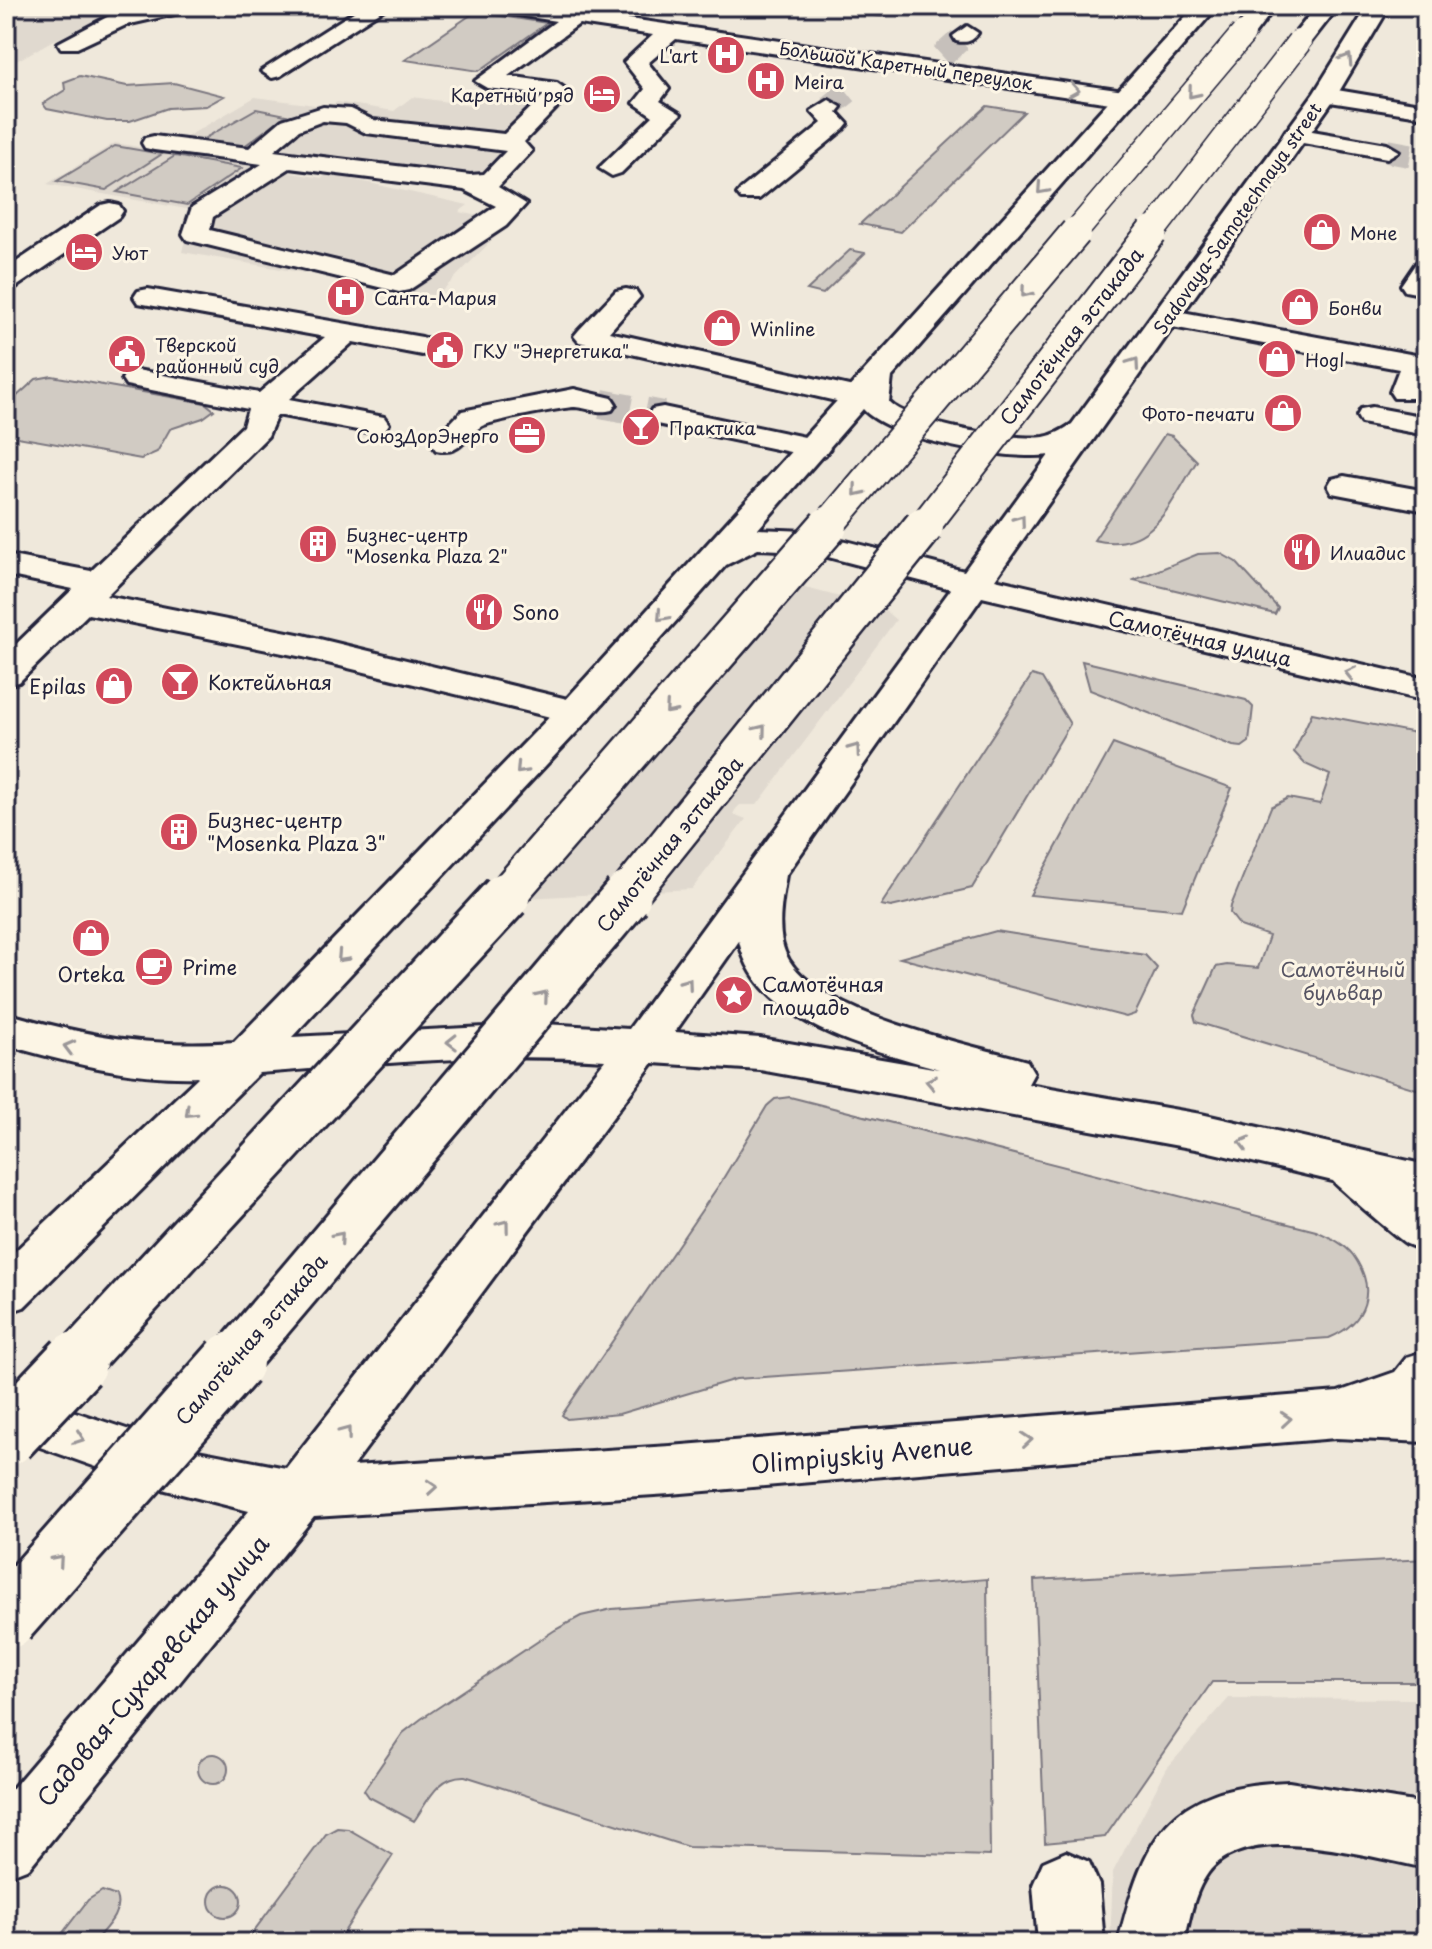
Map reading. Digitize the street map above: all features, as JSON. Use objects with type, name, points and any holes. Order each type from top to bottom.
[{"type":"main road","points":[[69,43],[119,20],[180,6]]},
{"type":"main road","points":[[272,71],[378,6]]},
{"type":"main road","name":"Большой Каретный переулок","points":[[498,6],[575,17],[674,25],[886,62],[936,62],[1124,98]]},
{"type":"main road","points":[[6,1292],[246,1058],[575,712],[1207,6]]},
{"type":"main road","name":"Самотёчная эстакада","points":[[6,1619],[424,1139],[675,838],[987,446],[1328,6]]},
{"type":"main road","name":"Sadovaya-Samotechnaya street","points":[[974,583],[1325,95],[1379,6]]},
{"type":"main road","points":[[510,142],[559,93],[549,88],[487,81],[575,17]]},
{"type":"main road","points":[[6,1436],[323,1097],[594,797],[911,429],[1254,20]]},
{"type":"main road","points":[[612,168],[669,114],[646,103],[657,89],[635,62],[674,25]]},
{"type":"main road","points":[[862,81],[886,62]]},
{"type":"main road","points":[[1325,95],[1422,111]]},
{"type":"main road","points":[[750,194],[836,124],[823,111],[829,107]]},
{"type":"main road","points":[[154,143],[253,157],[284,161],[470,183],[492,181],[520,151],[510,142],[366,126],[357,117],[319,113],[304,115],[253,157]]},
{"type":"main road","points":[[1295,135],[1387,151]]},
{"type":"main road","points":[[284,161],[201,213],[196,234],[399,284],[497,220],[513,204],[470,183]]},
{"type":"main road","points":[[6,281],[110,211]]},
{"type":"main road","points":[[1426,269],[1415,285],[1426,287]]},
{"type":"main road","points":[[148,297],[422,346]]},
{"type":"main road","points":[[626,297],[589,336],[867,386]]},
{"type":"main road","points":[[1166,318],[1416,363],[1405,392]]},
{"type":"main road","points":[[1291,320],[1426,343]]},
{"type":"main road","points":[[6,674],[261,425],[266,403],[347,333]]},
{"type":"main road","points":[[137,379],[373,424]]},
{"type":"main road","points":[[867,386],[874,403],[884,414],[902,422],[1025,448],[1063,443],[1089,427]]},
{"type":"main road","points":[[447,443],[473,418],[574,398],[601,404]]},
{"type":"main road","points":[[663,416],[814,448]]},
{"type":"main road","points":[[1372,416],[1426,426]]},
{"type":"main road","points":[[1344,486],[1426,501]]},
{"type":"main road","points":[[6,1412],[188,1473],[264,1491],[299,1494],[641,1046],[974,583],[780,537],[743,541],[714,558]]},
{"type":"main road","points":[[6,565],[92,593],[575,712]]},
{"type":"main road","name":"Самотёчная улица","points":[[974,583],[1071,609],[1426,690]]},
{"type":"main road","points":[[765,875],[758,913],[763,952],[780,981],[808,1004],[862,1027],[1201,1132]]},
{"type":"main road","points":[[6,1029],[83,1051],[134,1059],[246,1058],[437,1043],[544,1040],[808,1060],[1201,1132],[1426,1184]]},
{"type":"main road","points":[[1287,1153],[1350,1173],[1391,1200],[1426,1231]]},
{"type":"main road","points":[[1336,1415],[1414,1388],[1426,1373]]},
{"type":"main road","name":"Olimpiyskiy Avenue","points":[[299,1494],[670,1470],[1336,1415],[1426,1419]]},
{"type":"main road","name":"Садовая-Сухаревская улица","points":[[6,1845],[299,1494]]},
{"type":"main road","points":[[1151,1943],[1170,1869],[1196,1835],[1235,1814],[1287,1813],[1426,1836]]},
{"type":"shaded area","points":[[6,6],[130,6],[50,42],[6,67]]},
{"type":"shaded area","points":[[485,91],[544,98],[513,151],[489,174],[476,173],[472,177],[178,142],[255,97],[330,107],[337,102],[394,111],[412,97],[470,105]]},
{"type":"shaded area","points":[[115,143],[322,178],[329,174],[468,205],[459,212],[510,222],[437,296],[182,252],[192,210],[47,184]]},
{"type":"shaded area","points":[[783,582],[882,608],[896,620],[757,805],[740,805],[736,809],[733,814],[746,819],[692,889],[474,901],[563,802]]},
{"type":"shaded area","points":[[1229,1698],[1426,1699],[1426,1943],[1110,1943],[1113,1872],[1167,1768]]},
{"type":"green space","points":[[475,12],[547,23],[479,71],[405,60]]},
{"type":"green space","points":[[80,76],[127,86],[174,83],[224,96],[206,106],[168,108],[130,121],[107,121],[47,109],[43,104],[65,90],[64,82]]},
{"type":"green space","points":[[987,106],[1024,112],[901,232],[860,224]]},
{"type":"green space","points":[[256,109],[286,115],[243,147],[200,141]]},
{"type":"green space","points":[[115,146],[162,154],[106,190],[57,181]]},
{"type":"green space","points":[[175,156],[242,168],[187,205],[117,192]]},
{"type":"green space","points":[[850,250],[865,253],[823,294],[807,290]]},
{"type":"green space","points":[[52,376],[205,403],[214,410],[203,418],[170,429],[157,452],[141,459],[6,435],[6,406],[36,379]]},
{"type":"green space","points":[[1165,434],[1172,436],[1197,461],[1168,508],[1158,522],[1131,539],[1114,542],[1094,540]]},
{"type":"green space","points":[[1220,553],[1236,562],[1278,608],[1275,614],[1134,580],[1198,554]]},
{"type":"green space","points":[[1082,661],[1246,700],[1253,707],[1249,742],[1242,747],[1233,746],[1090,690]]},
{"type":"green space","points":[[1032,675],[1042,678],[1070,724],[972,888],[891,907],[881,905]]},
{"type":"green space","name":"Самотёчный бульвар","points":[[1312,713],[1426,735],[1426,1092],[1196,1022],[1194,1015],[1216,967],[1258,968],[1269,936],[1240,926],[1230,913],[1271,807],[1288,798],[1320,804],[1330,775],[1305,764],[1294,752]]},
{"type":"green space","points":[[1113,744],[1232,788],[1182,910],[1030,895]]},
{"type":"green space","points":[[996,931],[1145,955],[1157,968],[1135,1014],[1126,1017],[900,958]]},
{"type":"green space","points":[[790,1097],[1316,1231],[1341,1244],[1353,1255],[1365,1281],[1364,1304],[1352,1324],[1329,1338],[736,1379],[619,1414],[567,1419],[562,1415],[721,1182],[767,1106],[775,1099]]},
{"type":"green space","points":[[1426,1559],[1426,1682],[1212,1682],[1105,1837],[1045,1843],[1034,1580]]},
{"type":"green space","points":[[987,1579],[990,1856],[688,1847],[465,1776],[441,1785],[414,1821],[369,1797],[364,1790],[403,1733],[555,1630],[581,1616],[612,1609]]},
{"type":"green space","points":[[213,1754],[224,1758],[228,1769],[224,1780],[213,1784],[202,1780],[198,1769],[202,1758]]},
{"type":"green space","points":[[337,1828],[348,1829],[393,1855],[337,1943],[245,1943],[326,1834]]},
{"type":"green space","points":[[225,1885],[237,1889],[241,1901],[237,1913],[225,1917],[213,1913],[209,1901],[213,1889]]},
{"type":"green space","points":[[102,1891],[116,1896],[117,1909],[93,1943],[55,1943],[88,1900]]},
{"type":"tunnel","points":[[942,56],[964,36]]},
{"type":"tunnel","points":[[829,107],[856,85]]},
{"type":"tunnel","points":[[1387,151],[1426,158]]},
{"type":"tunnel","points":[[601,404],[663,416]]},
{"type":"place","name":"L'art","points":[[726,55]]},
{"type":"place","name":"Meira","points":[[766,81]]},
{"type":"place","name":"Каретный ряд","points":[[602,94]]},
{"type":"place","name":"Моне","points":[[1322,232]]},
{"type":"place","name":"Уют","points":[[84,252]]},
{"type":"place","name":"Санта-Мария","points":[[346,297]]},
{"type":"place","name":"Бонви","points":[[1300,307]]},
{"type":"place","name":"Winline","points":[[722,328]]},
{"type":"place","name":"ГКУ \"Энергетика\"","points":[[445,350]]},
{"type":"place","name":"Тверской районный суд","points":[[127,354]]},
{"type":"place","name":"Hogl","points":[[1277,359]]},
{"type":"place","name":"Фото-печати","points":[[1283,413]]},
{"type":"place","name":"Практика","points":[[641,427]]},
{"type":"place","name":"СоюзДорЭнерго","points":[[527,435]]},
{"type":"place","name":"Бизнес-центр \"Mosenka Plaza 2\"","points":[[318,544]]},
{"type":"place","name":"Илиадис","points":[[1302,552]]},
{"type":"place","name":"Sono","points":[[484,612]]},
{"type":"place","name":"Коктейльная","points":[[180,682]]},
{"type":"place","name":"Epilas","points":[[114,686]]},
{"type":"place","name":"Бизнес-центр \"Mosenka Plaza 3\"","points":[[179,832]]},
{"type":"place","name":"Orteka","points":[[91,938]]},
{"type":"place","name":"Prime","points":[[154,967]]},
{"type":"place","name":"Самотёчная площадь","points":[[734,995]]}]
